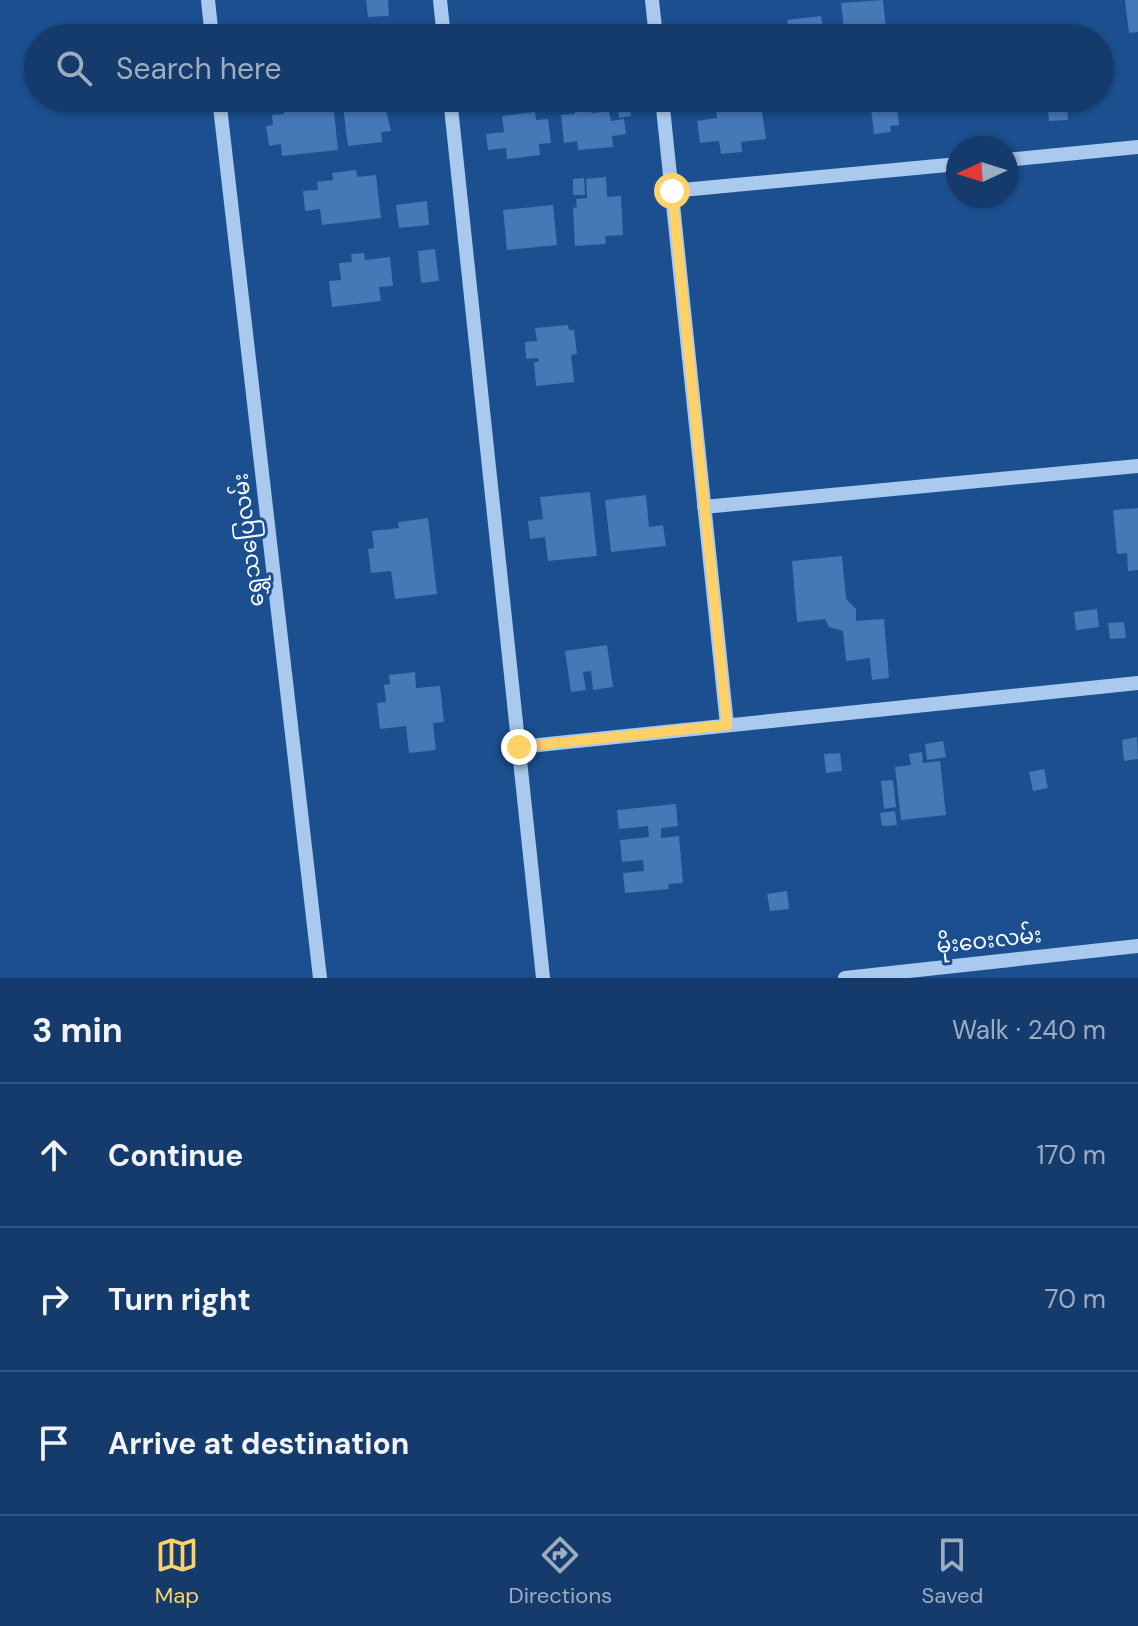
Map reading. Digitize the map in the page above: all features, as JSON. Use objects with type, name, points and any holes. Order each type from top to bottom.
[{"type":"street","points":[[208,0],[211,24]]},
{"type":"street","points":[[440,0],[443,24]]},
{"type":"street","points":[[652,0],[655,24]]},
{"type":"street","name":"ရွှေသပြေလမ်း","points":[[221,112],[320,978]]},
{"type":"street","points":[[451,112],[543,978]]},
{"type":"street","points":[[664,112],[727,725]]},
{"type":"street","points":[[1018,159],[1138,147]]},
{"type":"street","points":[[672,191],[946,165]]},
{"type":"street","points":[[704,507],[1138,466]]},
{"type":"street","points":[[519,747],[1138,683]]},
{"type":"street","name":"မိုးဝေးလမ်း","points":[[845,978],[1138,946]]},
{"type":"building","points":[[366,0],[388,0],[389,16],[368,17]]},
{"type":"building","points":[[883,0],[886,24],[843,24],[841,3]]},
{"type":"building","points":[[1125,0],[1138,0],[1138,32],[1129,33]]},
{"type":"building","points":[[821,16],[822,24],[788,24],[787,20]]},
{"type":"building","points":[[334,112],[338,150],[282,156],[281,144],[269,146],[266,126],[273,125],[272,115]]},
{"type":"building","points":[[344,112],[386,112],[391,131],[381,132],[382,142],[348,146]]},
{"type":"building","points":[[535,112],[536,120],[548,119],[551,143],[539,144],[540,155],[507,159],[506,148],[488,150],[486,134],[504,132],[502,116]]},
{"type":"building","points":[[609,112],[611,121],[624,119],[626,134],[612,136],[613,147],[578,150],[577,141],[564,143],[561,115]]},
{"type":"building","points":[[618,112],[631,112],[631,116],[619,118]]},
{"type":"building","points":[[716,112],[762,112],[766,139],[741,142],[742,152],[721,154],[719,141],[700,143],[697,121],[717,118]]},
{"type":"building","points":[[871,112],[898,112],[899,125],[890,126],[891,132],[874,134]]},
{"type":"building","points":[[1048,112],[1067,112],[1068,120],[1049,121]]},
{"type":"building","points":[[356,170],[357,177],[376,175],[381,218],[322,225],[320,209],[305,211],[303,191],[318,190],[317,182],[333,180],[332,173]]},
{"type":"building","points":[[606,177],[607,197],[621,196],[623,235],[605,236],[606,244],[575,246],[573,208],[577,207],[576,199],[587,198],[586,179]]},
{"type":"building","points":[[584,178],[585,195],[573,195],[573,179]]},
{"type":"building","points":[[427,201],[429,225],[399,228],[396,205]]},
{"type":"building","points":[[553,205],[557,245],[507,250],[503,210]]},
{"type":"building","points":[[435,249],[439,281],[421,283],[418,251]]},
{"type":"building","points":[[364,253],[365,260],[390,257],[393,286],[379,287],[381,301],[332,307],[329,281],[341,280],[339,263],[352,262],[351,254]]},
{"type":"building","points":[[568,325],[569,330],[574,330],[577,354],[571,355],[574,382],[536,386],[534,362],[539,362],[538,358],[526,359],[525,342],[537,341],[535,328]]},
{"type":"building","points":[[590,492],[597,556],[548,561],[545,537],[530,539],[528,521],[543,519],[540,497]]},
{"type":"building","points":[[646,495],[649,527],[663,525],[666,546],[611,552],[605,500]]},
{"type":"building","points":[[1138,508],[1138,570],[1128,571],[1127,553],[1117,554],[1113,510]]},
{"type":"building","points":[[428,518],[437,594],[395,599],[391,571],[371,573],[368,549],[374,548],[372,531],[399,528],[398,522]]},
{"type":"building","points":[[842,556],[846,599],[856,609],[856,621],[884,619],[889,678],[872,680],[870,658],[846,661],[843,631],[829,627],[825,619],[797,622],[792,561]]},
{"type":"building","points":[[1097,609],[1099,627],[1076,630],[1074,612]]},
{"type":"building","points":[[1124,622],[1126,638],[1110,639],[1108,623]]},
{"type":"building","points":[[607,645],[613,687],[593,690],[591,671],[583,672],[586,690],[571,692],[565,651]]},
{"type":"building","points":[[415,672],[416,688],[440,686],[444,722],[433,723],[436,750],[409,753],[406,726],[380,729],[377,703],[386,702],[384,685],[390,684],[389,675]]},
{"type":"building","points":[[1137,737],[1138,759],[1124,761],[1122,740]]},
{"type":"building","points":[[943,741],[946,757],[927,760],[925,744]]},
{"type":"building","points":[[922,752],[923,763],[940,761],[946,815],[901,820],[895,767],[911,765],[909,754]]},
{"type":"building","points":[[840,753],[842,771],[826,773],[824,754]]},
{"type":"building","points":[[1044,769],[1048,788],[1033,791],[1029,772]]},
{"type":"building","points":[[893,780],[896,807],[884,809],[881,781]]},
{"type":"building","points":[[676,804],[678,826],[661,828],[661,838],[679,836],[683,883],[668,884],[669,889],[625,893],[623,873],[644,871],[643,860],[622,862],[620,840],[649,837],[648,826],[619,829],[617,810]]},
{"type":"building","points":[[895,811],[897,825],[882,826],[880,813]]},
{"type":"building","points":[[787,891],[789,909],[770,911],[767,894]]},
{"type":"route","points":[[519,747],[727,725],[672,191]]}]
